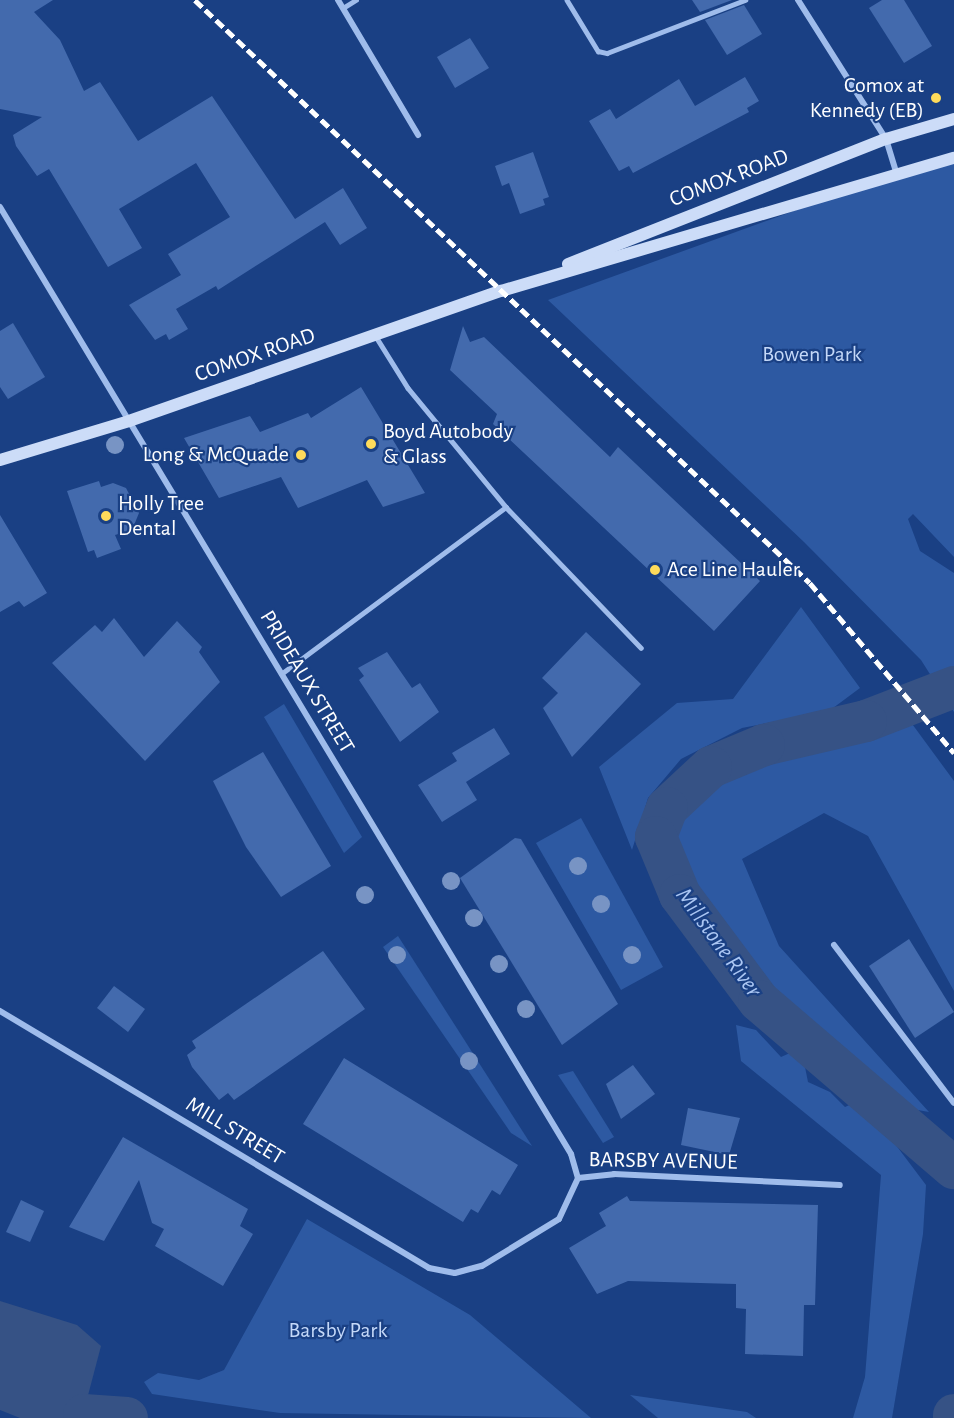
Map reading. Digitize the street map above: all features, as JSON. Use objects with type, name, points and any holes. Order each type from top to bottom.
[{"type":"main road","name":"COMOX ROAD","points":[[522,285],[886,139],[954,119]]},
{"type":"main road","name":"COMOX ROAD","points":[[0,460],[129,421],[522,285],[954,158]]},
{"type":"street","points":[[338,0],[418,135]]},
{"type":"street","points":[[798,0],[886,139],[897,176]]},
{"type":"street","name":"PRIDEAUX STREET","points":[[0,207],[571,1154],[578,1178]]},
{"type":"street","points":[[834,945],[954,1103]]},
{"type":"street","name":"MILL STREET","points":[[0,1011],[429,1268],[455,1273]]},
{"type":"street","name":"BARSBY AVENUE","points":[[455,1273],[482,1266],[559,1219],[578,1178],[614,1174],[840,1185]]},
{"type":"lane","points":[[343,8],[356,0]]},
{"type":"lane","points":[[567,0],[598,51],[607,53],[745,0]]},
{"type":"lane","points":[[375,335],[408,388],[506,507],[641,648]]},
{"type":"lane","points":[[280,674],[506,507]]},
{"type":"green space","name":"Bowen Park","points":[[954,153],[954,557],[913,514],[908,519],[920,551],[954,573],[954,712],[921,660],[804,542],[548,300]]},
{"type":"green space","points":[[801,607],[860,688],[829,711],[742,728],[681,759],[648,798],[632,850],[599,767],[677,703],[733,699]]},
{"type":"green space","points":[[284,704],[362,837],[344,853],[264,717]]},
{"type":"green space","points":[[907,717],[954,781],[954,991],[868,836],[824,813],[742,859],[779,946],[929,1112],[912,1109],[775,998],[704,909],[671,847],[689,803],[735,766],[872,735]]},
{"type":"green space","points":[[581,818],[663,967],[621,990],[536,843]]},
{"type":"green space","points":[[398,936],[532,1146],[511,1133],[383,947]]},
{"type":"green space","points":[[736,1025],[756,1030],[781,1057],[790,1053],[804,1062],[808,1082],[830,1092],[845,1107],[858,1101],[871,1112],[926,1185],[923,1234],[892,1418],[853,1418],[865,1377],[881,1175],[741,1061]]},
{"type":"green space","points":[[573,1071],[614,1137],[603,1143],[558,1075]]},
{"type":"green space","name":"Barsby Park","points":[[307,1219],[470,1315],[591,1418],[280,1413],[152,1394],[144,1382],[158,1373],[199,1380],[224,1370]]},
{"type":"green space","points":[[630,1395],[747,1412],[756,1418],[658,1418]]},
{"type":"shaded area","points":[[0,1301],[77,1325],[101,1346],[82,1418],[20,1418],[0,1410]]},
{"type":"building","points":[[0,0],[53,0],[34,12],[60,40],[84,91],[100,82],[138,141],[212,96],[295,219],[343,188],[367,228],[340,245],[325,222],[218,290],[216,286],[176,309],[188,329],[169,340],[166,334],[155,340],[129,305],[181,275],[168,254],[230,217],[196,163],[119,209],[142,248],[108,267],[49,169],[37,176],[16,146],[13,135],[42,117],[0,109]]},
{"type":"building","points":[[692,0],[732,0],[700,12]]},
{"type":"building","points":[[882,0],[904,0],[932,46],[904,63],[869,8]]},
{"type":"building","points":[[744,5],[762,34],[727,55],[705,20]]},
{"type":"building","points":[[470,38],[489,68],[455,88],[437,57]]},
{"type":"building","points":[[745,77],[759,101],[747,108],[749,112],[633,173],[629,166],[619,171],[589,121],[610,109],[616,119],[679,79],[695,106]]},
{"type":"building","points":[[533,152],[549,197],[543,199],[545,205],[520,214],[509,183],[502,186],[495,166]]},
{"type":"building","points":[[13,323],[45,377],[8,399],[0,387],[0,331]]},
{"type":"building","points":[[463,326],[470,342],[484,337],[610,457],[618,447],[760,581],[714,631],[493,424],[497,414],[450,370]]},
{"type":"building","points":[[361,387],[425,493],[383,507],[367,480],[298,508],[281,477],[219,498],[184,438],[250,416],[260,432],[308,413],[311,418]]},
{"type":"building","name":"Holly Tree Dental","points":[[99,481],[101,487],[113,483],[126,488],[139,513],[132,530],[115,535],[121,549],[97,558],[94,550],[88,552],[67,491]]},
{"type":"building","points":[[0,515],[47,593],[24,607],[19,601],[0,612]]},
{"type":"building","points":[[114,618],[144,657],[177,621],[202,647],[199,652],[220,682],[145,761],[52,663],[95,625],[102,632]]},
{"type":"building","points":[[586,632],[641,684],[572,757],[543,708],[558,693],[542,678]]},
{"type":"building","points":[[387,652],[412,688],[420,683],[439,712],[400,742],[359,680],[364,676],[358,668]]},
{"type":"building","points":[[494,728],[510,754],[466,782],[477,800],[442,822],[418,785],[457,761],[452,753]]},
{"type":"building","points":[[263,752],[331,866],[281,897],[246,847],[213,781]]},
{"type":"building","points":[[515,838],[521,839],[618,1004],[562,1045],[460,878]]},
{"type":"building","points":[[909,939],[954,1012],[915,1038],[869,966]]},
{"type":"building","points":[[323,951],[365,1009],[234,1100],[228,1093],[219,1100],[192,1067],[187,1055],[196,1048],[192,1041]]},
{"type":"building","points":[[114,986],[145,1009],[128,1032],[97,1008]]},
{"type":"building","points":[[344,1058],[518,1165],[500,1195],[492,1190],[478,1213],[471,1209],[463,1222],[303,1124]]},
{"type":"building","points":[[633,1065],[655,1094],[621,1119],[606,1084]]},
{"type":"building","points":[[688,1108],[740,1118],[729,1155],[681,1145]]},
{"type":"building","points":[[123,1137],[248,1209],[240,1226],[253,1234],[223,1286],[155,1246],[164,1229],[152,1223],[139,1180],[104,1241],[69,1227]]},
{"type":"building","points":[[627,1196],[630,1201],[818,1205],[815,1305],[804,1305],[803,1356],[745,1354],[746,1309],[736,1308],[736,1284],[628,1281],[597,1294],[569,1248],[606,1226],[599,1213]]},
{"type":"building","points":[[21,1200],[44,1211],[30,1242],[6,1232]]},
{"type":"waterway","name":"Millstone River","points":[[954,687],[866,721],[764,745],[711,767],[667,808],[656,837],[680,895],[759,1001],[954,1168]]},
{"type":"waterway","name":"Millstone River","points":[[84,1415],[127,1418]]},
{"type":"railway","points":[[195,0],[810,583],[954,753]]},
{"type":"place","name":"Comox at Kennedy (EB)","points":[[936,98]]},
{"type":"place","name":"Boyd Autobody & Glass","points":[[371,444]]},
{"type":"place","name":"Long & McQuade","points":[[301,455]]},
{"type":"place","name":"Holly Tree Dental","points":[[106,516]]},
{"type":"place","name":"Ace Line Hauler","points":[[655,570]]}]
